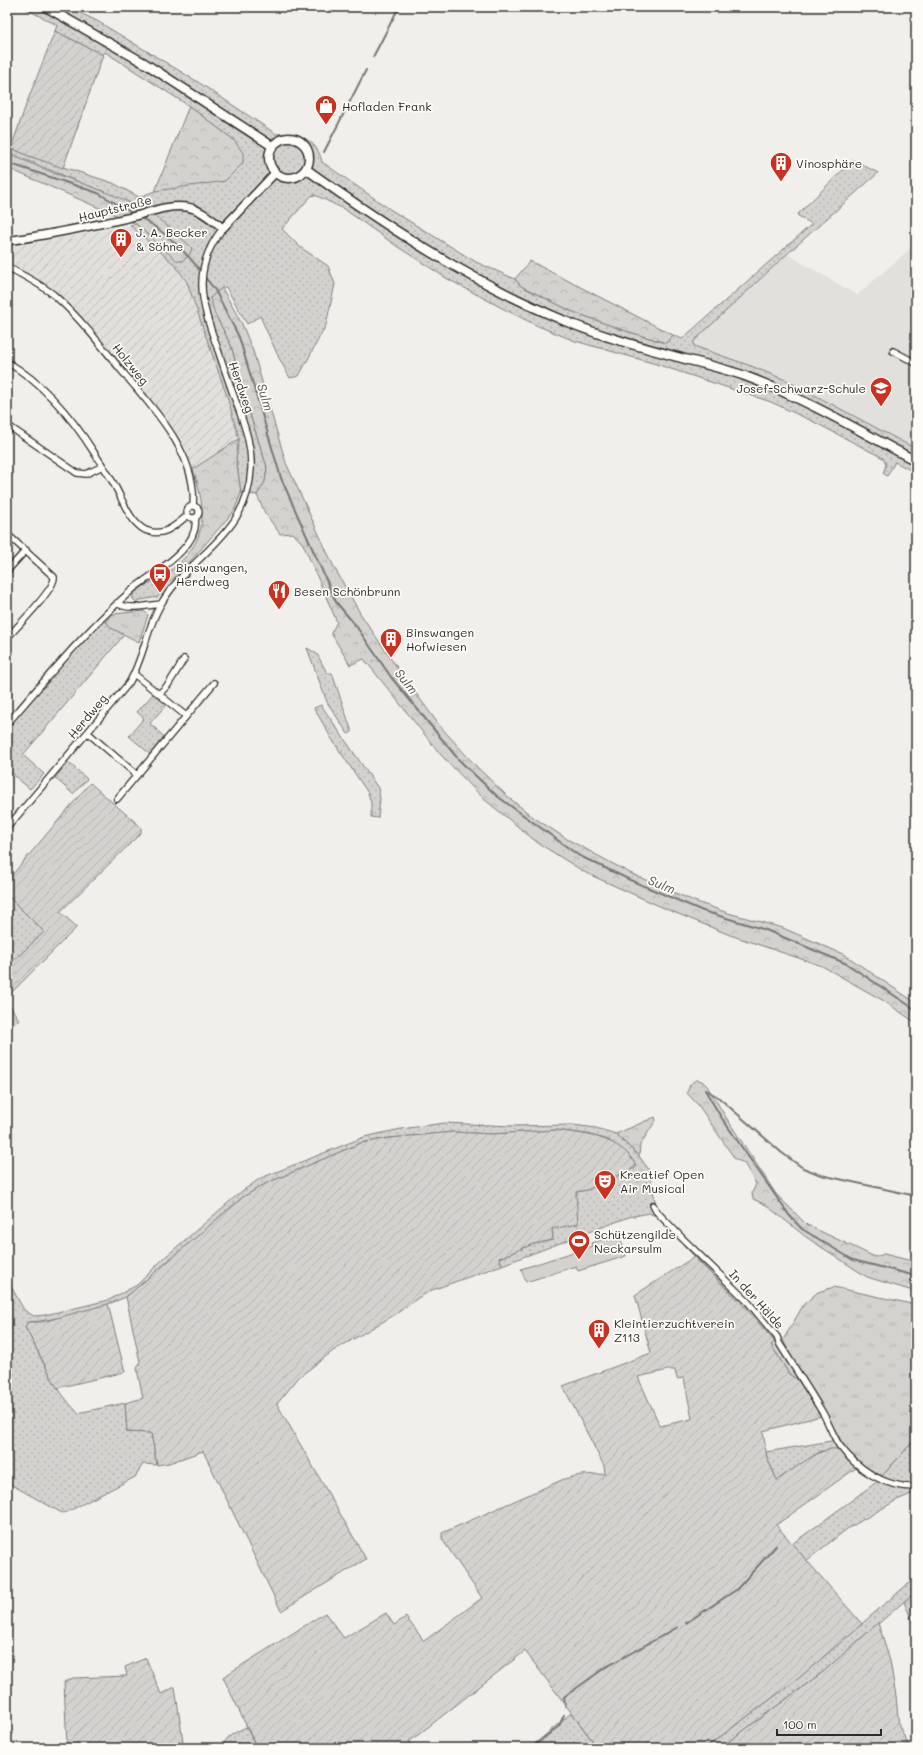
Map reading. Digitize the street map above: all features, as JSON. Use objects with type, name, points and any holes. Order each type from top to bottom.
[{"type":"main road","points":[[46,7],[146,64],[272,146]]},
{"type":"main road","points":[[283,138],[296,138],[302,142],[309,152],[309,164],[306,170],[298,177],[292,178],[286,178],[275,173],[268,158],[272,146],[283,138]]},
{"type":"main road","points":[[306,170],[420,246],[500,292],[567,322],[618,339],[743,376],[769,386],[819,409],[916,461]]},
{"type":"street","name":"Herdweg","points":[[7,828],[121,694],[134,674],[142,657],[148,632],[161,604],[180,578],[222,538],[231,526],[245,500],[251,475],[251,448],[208,322],[203,303],[201,283],[206,257],[210,247],[224,228],[275,173]]},
{"type":"street","name":"Hauptstraße","points":[[7,241],[65,232],[175,206],[189,207],[224,228]]},
{"type":"street","name":"Holzweg","points":[[7,267],[53,294],[75,315],[164,422],[177,443],[185,461],[193,491],[193,506],[199,511],[198,516],[195,518],[196,523],[193,532],[184,548],[168,564],[137,586],[117,603],[7,724]]},
{"type":"street","points":[[893,351],[916,363]]},
{"type":"street","points":[[7,362],[24,372],[47,394],[76,427],[103,466],[129,513],[143,528],[156,532],[171,530],[188,515],[188,508],[193,506]]},
{"type":"street","points":[[7,425],[77,473],[86,474],[103,466]]},
{"type":"street","points":[[188,515],[195,518]]},
{"type":"street","points":[[7,534],[26,550],[54,577],[55,580],[49,590],[7,638]]},
{"type":"street","points":[[7,571],[26,550]]},
{"type":"street","points":[[117,603],[120,606],[127,607],[161,604]]},
{"type":"street","points":[[159,694],[168,684],[184,659]]},
{"type":"street","points":[[134,674],[186,716]]},
{"type":"street","points":[[118,799],[214,683]]},
{"type":"street","points":[[88,732],[137,775]]},
{"type":"street","name":"In der Hälde","points":[[653,1204],[656,1211],[682,1238],[748,1302],[777,1337],[779,1343],[827,1420],[838,1444],[855,1463],[867,1472],[885,1481],[903,1486],[916,1487]]},
{"type":"shaded area","points":[[130,225],[175,265],[187,282],[228,399],[239,439],[193,469],[187,451],[173,429],[78,314],[57,295],[7,261],[7,248]]},
{"type":"shaded area","points":[[916,244],[916,449],[788,381],[751,366],[694,347],[694,341],[787,254],[857,295]]},
{"type":"green space","points":[[22,7],[68,7],[97,21],[198,82],[276,134],[292,134],[305,139],[316,148],[322,162],[391,210],[476,262],[515,279],[521,286],[571,311],[623,330],[666,343],[673,335],[682,339],[812,224],[797,215],[853,160],[878,173],[787,254],[694,341],[694,346],[788,381],[916,449],[916,473],[895,462],[887,476],[883,473],[886,465],[883,458],[816,423],[771,402],[656,364],[575,341],[538,326],[446,278],[398,247],[344,209],[315,195],[311,196],[282,229],[300,247],[328,266],[335,284],[326,325],[299,376],[290,378],[260,316],[247,324],[226,287],[222,288],[215,314],[231,345],[247,405],[267,467],[265,482],[257,495],[241,493],[236,458],[239,439],[228,399],[187,282],[175,265],[130,225],[136,224],[182,261],[93,188],[7,152],[7,146],[29,156],[113,183],[139,197],[155,191],[234,140],[189,106],[105,52],[103,55],[55,31],[57,25]]},
{"type":"green space","points":[[55,31],[103,55],[63,168],[11,148],[27,102]]},
{"type":"green space","points":[[189,106],[234,140],[243,153],[243,163],[225,181],[155,191]]},
{"type":"green space","points":[[7,152],[37,166],[116,196],[140,207],[185,241],[192,248],[190,254],[182,261],[176,260],[136,224],[12,170],[7,167]]},
{"type":"green space","points":[[530,261],[673,335],[666,343],[623,330],[571,311],[521,286],[515,279]]},
{"type":"green space","points":[[222,288],[242,324],[253,351],[286,463],[334,567],[360,613],[391,659],[439,725],[475,765],[508,797],[533,817],[567,839],[630,873],[694,901],[728,913],[783,928],[845,955],[916,1003],[916,1023],[884,1001],[822,966],[730,935],[666,909],[586,873],[538,843],[484,799],[441,755],[364,659],[350,665],[331,633],[337,622],[303,544],[293,533],[280,534],[265,513],[257,495],[265,482],[267,467],[247,405],[231,345],[215,314],[210,298]]},
{"type":"green space","points":[[239,439],[236,458],[241,493],[234,511],[181,572],[169,582],[164,582],[161,577],[176,566],[188,554],[196,542],[200,530],[202,516],[201,502],[193,469]]},
{"type":"green space","points":[[161,577],[164,582],[169,582],[158,597],[135,601],[132,598],[136,590]]},
{"type":"green space","points":[[144,611],[148,615],[139,642],[111,628],[106,621],[113,614]]},
{"type":"green space","points":[[102,618],[112,628],[124,635],[23,755],[44,774],[30,789],[9,771],[7,773],[7,725]]},
{"type":"green space","points":[[307,648],[317,654],[327,673],[332,673],[352,732],[348,734],[327,702]]},
{"type":"green space","points":[[154,693],[167,704],[150,723],[164,737],[150,754],[129,736],[144,718],[137,712]]},
{"type":"green space","points":[[321,705],[378,788],[380,799],[378,818],[371,817],[371,803],[368,793],[333,741],[314,708]]},
{"type":"green space","points":[[68,762],[87,779],[73,794],[55,778]]},
{"type":"green space","points":[[90,783],[141,827],[141,833],[60,912],[77,927],[7,997],[7,967],[44,932],[7,895],[7,881]]},
{"type":"green space","points":[[7,895],[44,932],[7,967]]},
{"type":"green space","points":[[7,1001],[19,1020],[7,1032]]},
{"type":"green space","points":[[697,1080],[702,1081],[707,1086],[776,1194],[807,1225],[875,1257],[884,1254],[916,1262],[916,1292],[867,1277],[806,1237],[766,1205],[753,1199],[752,1193],[756,1184],[744,1163],[735,1159],[699,1106],[687,1093],[691,1083]]},
{"type":"green space","points":[[655,1117],[656,1120],[640,1145],[639,1156],[616,1134]]},
{"type":"green space","points":[[445,1123],[511,1126],[573,1125],[596,1128],[616,1134],[639,1156],[649,1170],[656,1205],[668,1219],[743,1293],[783,1340],[839,1439],[882,1476],[916,1438],[916,1492],[897,1500],[847,1529],[806,1561],[792,1544],[878,1481],[859,1471],[840,1450],[821,1451],[777,1480],[767,1458],[766,1452],[831,1441],[832,1439],[821,1416],[798,1380],[789,1374],[771,1345],[774,1341],[656,1216],[649,1213],[629,1217],[502,1265],[499,1258],[533,1244],[553,1240],[552,1229],[576,1197],[576,1192],[587,1190],[636,1167],[609,1140],[587,1134],[556,1130],[492,1134],[453,1132],[390,1138],[361,1143],[265,1184],[243,1197],[126,1297],[78,1313],[28,1322],[25,1327],[48,1372],[69,1404],[78,1413],[125,1403],[127,1432],[151,1433],[157,1465],[143,1464],[135,1477],[67,1512],[62,1513],[10,1484],[7,1485],[7,1279],[24,1310],[34,1316],[45,1315],[109,1300],[137,1285],[164,1258],[242,1191],[261,1178],[364,1137],[401,1129]]},
{"type":"green space","points":[[556,1130],[585,1134],[604,1139],[621,1148],[628,1154],[636,1167],[587,1190],[576,1192],[578,1224],[552,1229],[553,1240],[533,1244],[499,1258],[502,1265],[432,1290],[418,1298],[396,1314],[333,1351],[299,1377],[277,1404],[366,1559],[281,1611],[203,1451],[169,1463],[157,1465],[151,1433],[127,1432],[125,1403],[143,1398],[137,1369],[140,1362],[126,1297],[243,1197],[265,1184],[361,1143],[390,1138],[453,1132],[492,1134]]},
{"type":"green space","name":"Schützengilde Neckarsulm","points":[[619,1234],[626,1256],[578,1271],[576,1266],[526,1282],[521,1269],[592,1246],[591,1243]]},
{"type":"green space","points":[[694,1257],[745,1307],[775,1342],[771,1345],[789,1374],[798,1380],[821,1416],[763,1431],[767,1458],[777,1480],[798,1465],[826,1450],[839,1450],[856,1468],[776,1525],[862,1624],[799,1678],[705,1748],[598,1748],[525,1651],[409,1742],[414,1748],[257,1748],[223,1677],[325,1613],[344,1638],[386,1613],[394,1625],[406,1617],[424,1641],[482,1598],[442,1539],[442,1533],[564,1479],[581,1475],[605,1474],[604,1466],[563,1386],[651,1353],[635,1295]],"holes":[[[668,1370],[675,1370],[677,1379],[684,1378],[692,1419],[660,1426],[638,1377]]]},
{"type":"green space","points":[[834,1287],[916,1305],[916,1438],[882,1476],[860,1464],[846,1449],[811,1389],[801,1376],[783,1340],[804,1304],[818,1292]]},
{"type":"green space","points":[[108,1304],[125,1372],[57,1388],[25,1327],[28,1322],[42,1322]]},
{"type":"green space","points":[[916,1577],[916,1591],[823,1672],[720,1748],[705,1748],[799,1678]]},
{"type":"green space","points":[[916,1591],[916,1630],[904,1602]]},
{"type":"green space","points":[[878,1623],[890,1661],[899,1726],[910,1748],[720,1748],[823,1672]]},
{"type":"green space","points":[[146,1658],[161,1694],[175,1687],[184,1748],[67,1748],[64,1682],[73,1678],[127,1676],[125,1667]]},
{"type":"green space","points":[[571,1713],[598,1748],[530,1748]]},
{"type":"green space","points":[[246,1727],[257,1748],[223,1748],[228,1737]]},
{"type":"waterway","points":[[373,57],[399,7]]},
{"type":"waterway","points":[[324,152],[366,70]]},
{"type":"waterway","name":"Sulm","points":[[7,161],[14,165],[98,193],[134,214]]},
{"type":"waterway","name":"Sulm","points":[[140,217],[157,228],[174,242],[202,273]]},
{"type":"waterway","name":"Sulm","points":[[204,276],[215,290],[239,337],[281,478],[336,602],[356,626],[391,677],[459,760],[497,796],[578,855],[630,880],[703,911],[766,930],[847,964],[916,1010]]},
{"type":"waterway","points":[[705,1090],[721,1117],[789,1215],[802,1229],[853,1260],[916,1276]]},
{"type":"waterway","points":[[706,1090],[718,1097],[782,1153],[803,1168],[821,1175],[916,1196]]},
{"type":"waterway","points":[[686,1623],[736,1590],[776,1546]]},
{"type":"waterway","points":[[565,1706],[564,1697],[606,1667],[678,1627]]},
{"type":"waterway","points":[[531,1748],[559,1726],[564,1715]]},
{"type":"place","name":"Hofladen Frank","points":[[326,126]]},
{"type":"place","name":"Vinosphäre","points":[[781,182]]},
{"type":"place","name":"J. A. Becker & Söhne","points":[[121,258]]},
{"type":"place","name":"Josef-Schwarz-Schule","points":[[881,408]]},
{"type":"place","name":"Binswangen, Herdweg","points":[[160,594]]},
{"type":"place","name":"Besen Schönbrunn","points":[[279,610]]},
{"type":"place","name":"Binswangen Hofwiesen","points":[[391,658]]},
{"type":"place","name":"Kreatief Open Air Musical","points":[[605,1200]]},
{"type":"place","name":"Schützengilde Neckarsulm","points":[[579,1260]]},
{"type":"place","name":"Kleintierzuchtverein Z113","points":[[599,1350]]}]
